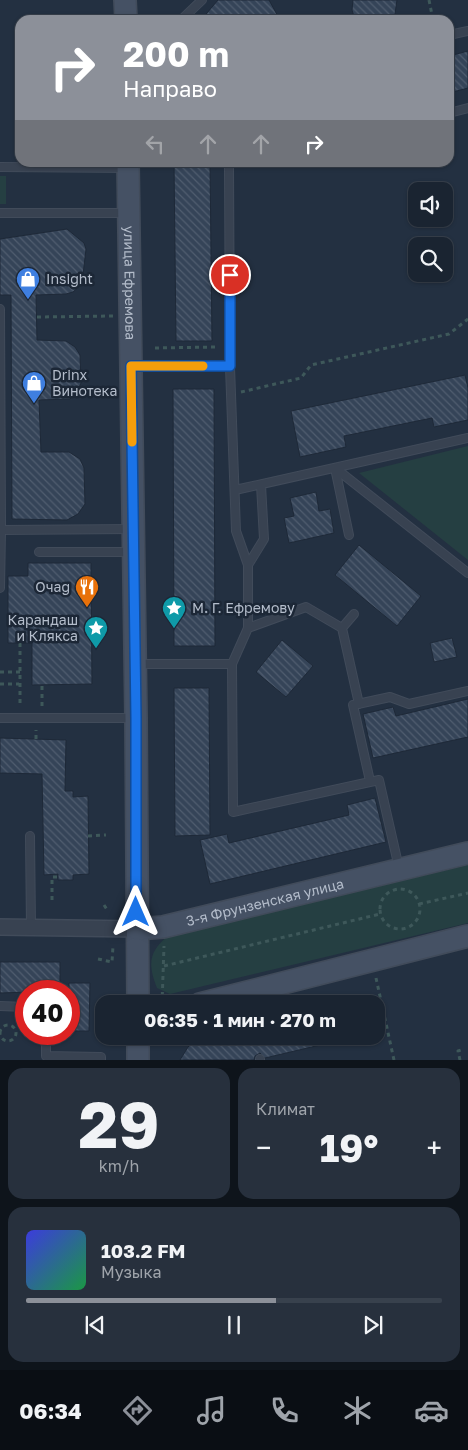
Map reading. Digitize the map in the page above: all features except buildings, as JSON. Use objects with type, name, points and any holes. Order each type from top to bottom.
[{"type":"street","points":[[125,0],[126,15]]},
{"type":"street","name":"улица Ефремова","points":[[128,167],[136,664],[138,995]]},
{"type":"street","name":"3-я Фрунзенская улица","points":[[0,927],[137,929],[163,927],[468,853]]},
{"type":"street","points":[[254,995],[468,936]]},
{"type":"street","points":[[138,1045],[138,1060]]},
{"type":"lane","points":[[186,15],[202,0]]},
{"type":"lane","points":[[454,34],[468,31]]},
{"type":"lane","points":[[454,112],[468,108]]},
{"type":"lane","points":[[0,167],[15,167]]},
{"type":"lane","points":[[229,167],[230,366],[236,531],[248,565],[248,628],[232,664],[233,812],[379,780],[399,870]]},
{"type":"lane","points":[[0,213],[128,213]]},
{"type":"lane","points":[[0,309],[0,588]]},
{"type":"lane","points":[[131,366],[230,366]]},
{"type":"lane","points":[[235,490],[468,438]]},
{"type":"lane","points":[[335,468],[349,535]]},
{"type":"lane","points":[[335,468],[468,573]]},
{"type":"lane","points":[[248,565],[264,539],[261,484]]},
{"type":"lane","points":[[1,530],[134,529]]},
{"type":"lane","points":[[39,552],[134,552]]},
{"type":"lane","points":[[248,628],[306,607],[342,628],[359,704]]},
{"type":"lane","points":[[342,628],[354,614]]},
{"type":"lane","points":[[136,664],[232,664]]},
{"type":"lane","points":[[370,781],[353,705],[390,697],[409,704],[468,691]]},
{"type":"lane","points":[[0,718],[136,718]]},
{"type":"lane","points":[[30,836],[31,928]]},
{"type":"lane","points":[[0,1006],[15,1007]]},
{"type":"lane","points":[[46,1045],[46,1056],[101,1057],[101,1060]]},
{"type":"path","points":[[429,0],[432,15]]},
{"type":"path","points":[[37,317],[131,316]]},
{"type":"path","points":[[231,394],[301,378],[311,365],[450,334],[468,319]]},
{"type":"path","points":[[154,348],[218,347],[218,337]]},
{"type":"path","points":[[20,643],[20,707],[27,707]]},
{"type":"path","points":[[0,672],[20,672]]},
{"type":"path","points":[[0,684],[20,684]]},
{"type":"path","points":[[42,685],[42,707]]},
{"type":"path","points":[[35,707],[51,707]]},
{"type":"path","points":[[88,836],[106,835]]},
{"type":"path","points":[[52,900],[52,878],[58,877]]},
{"type":"path","points":[[395,889],[406,889],[414,895],[419,904],[419,914],[414,924],[404,928],[394,928],[385,923],[380,914],[380,903],[386,894],[395,889]]},
{"type":"path","points":[[419,904],[468,893]]},
{"type":"path","points":[[104,905],[108,911]]},
{"type":"path","points":[[164,966],[380,914]]},
{"type":"path","points":[[162,995],[164,943]]},
{"type":"path","points":[[98,959],[112,962],[112,946]]},
{"type":"path","points":[[376,978],[394,1060]]},
{"type":"path","points":[[9,1025],[15,1029],[16,1033],[12,1040],[8,1041],[0,1033],[2,1029],[9,1025]]},
{"type":"path","points":[[460,1060],[458,1051],[464,1049]]},
{"type":"green space","points":[[0,176],[6,176],[6,204],[0,204]]},
{"type":"green space","points":[[468,446],[468,560],[359,473]]},
{"type":"green space","points":[[468,865],[468,923],[170,994],[157,988],[151,966],[153,953],[168,936]]},
{"type":"slow traffic","points":[[132,442],[131,366],[203,366]]},
{"type":"place","name":"Insight","points":[[28,300]]},
{"type":"place","name":"Drinx Винотека","points":[[34,404]]},
{"type":"place","name":"Очаg","points":[[87,608]]},
{"type":"place","name":"М. Г. Ефремову","points":[[174,629]]},
{"type":"place","name":"Карандаш и Клякса","points":[[96,649]]},
{"type":"route","points":[[136,912],[136,718],[131,366],[230,366],[230,275]]}]
